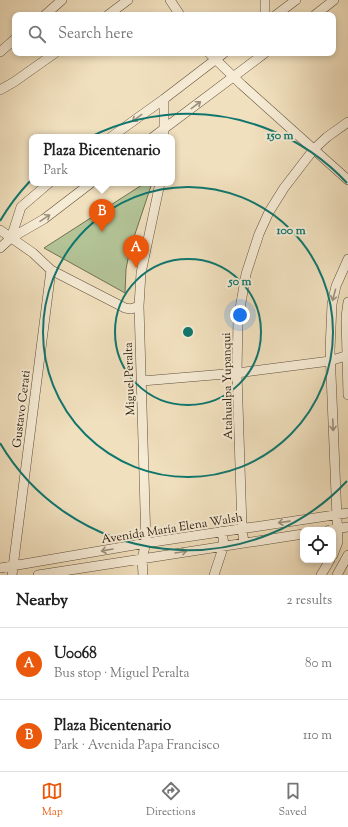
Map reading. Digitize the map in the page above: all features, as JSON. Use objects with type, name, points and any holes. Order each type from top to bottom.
[{"type":"street","points":[[48,12],[62,0]]},
{"type":"street","points":[[112,12],[128,0]]},
{"type":"street","points":[[170,0],[178,12]]},
{"type":"street","points":[[265,0],[265,12]]},
{"type":"street","points":[[280,12],[296,0]]},
{"type":"street","points":[[319,12],[334,0]]},
{"type":"street","points":[[0,52],[12,42]]},
{"type":"street","points":[[0,90],[51,56]]},
{"type":"street","points":[[115,134],[164,99],[212,56],[348,180]]},
{"type":"street","points":[[164,133],[261,56]]},
{"type":"street","points":[[164,99],[164,133]]},
{"type":"street","name":"Atahualpa Yupanqui","points":[[244,542],[242,528],[237,373],[238,320],[241,296],[252,253],[269,212],[284,188],[314,150],[327,137],[348,122]]},
{"type":"street","points":[[11,238],[21,207],[46,186]]},
{"type":"street","points":[[0,248],[11,238],[44,219],[87,186]]},
{"type":"street","name":"Miguel Peralta","points":[[143,575],[142,558],[146,543],[139,306],[141,273],[159,186]]},
{"type":"street","points":[[0,230],[33,253],[51,270],[125,308],[131,309],[139,306]]},
{"type":"street","points":[[333,527],[336,515],[330,360],[332,304],[336,286],[348,259]]},
{"type":"street","name":"Gustavo Cerati","points":[[13,570],[51,270]]},
{"type":"street","points":[[348,302],[346,317],[348,395]]},
{"type":"street","points":[[142,381],[237,373],[330,360],[347,355]]},
{"type":"street","name":"Avenida María Elena Walsh","points":[[0,568],[13,570],[69,557],[146,543],[348,513]]},
{"type":"street","points":[[336,529],[348,527]]},
{"type":"street","points":[[214,575],[224,545],[222,531]]},
{"type":"street","points":[[38,575],[68,573],[142,558],[300,534]]},
{"type":"street","points":[[336,537],[338,542],[336,547]]},
{"type":"street","points":[[337,575],[348,555]]},
{"type":"street","points":[[68,573],[69,557]]},
{"type":"street","points":[[321,575],[328,563]]},
{"type":"green space","points":[[140,186],[151,186],[130,249],[126,269],[125,293],[44,248]]},
{"type":"place","name":"Plaza Bicentenario","points":[[102,232]]},
{"type":"place","name":"U0068","points":[[136,268]]}]
